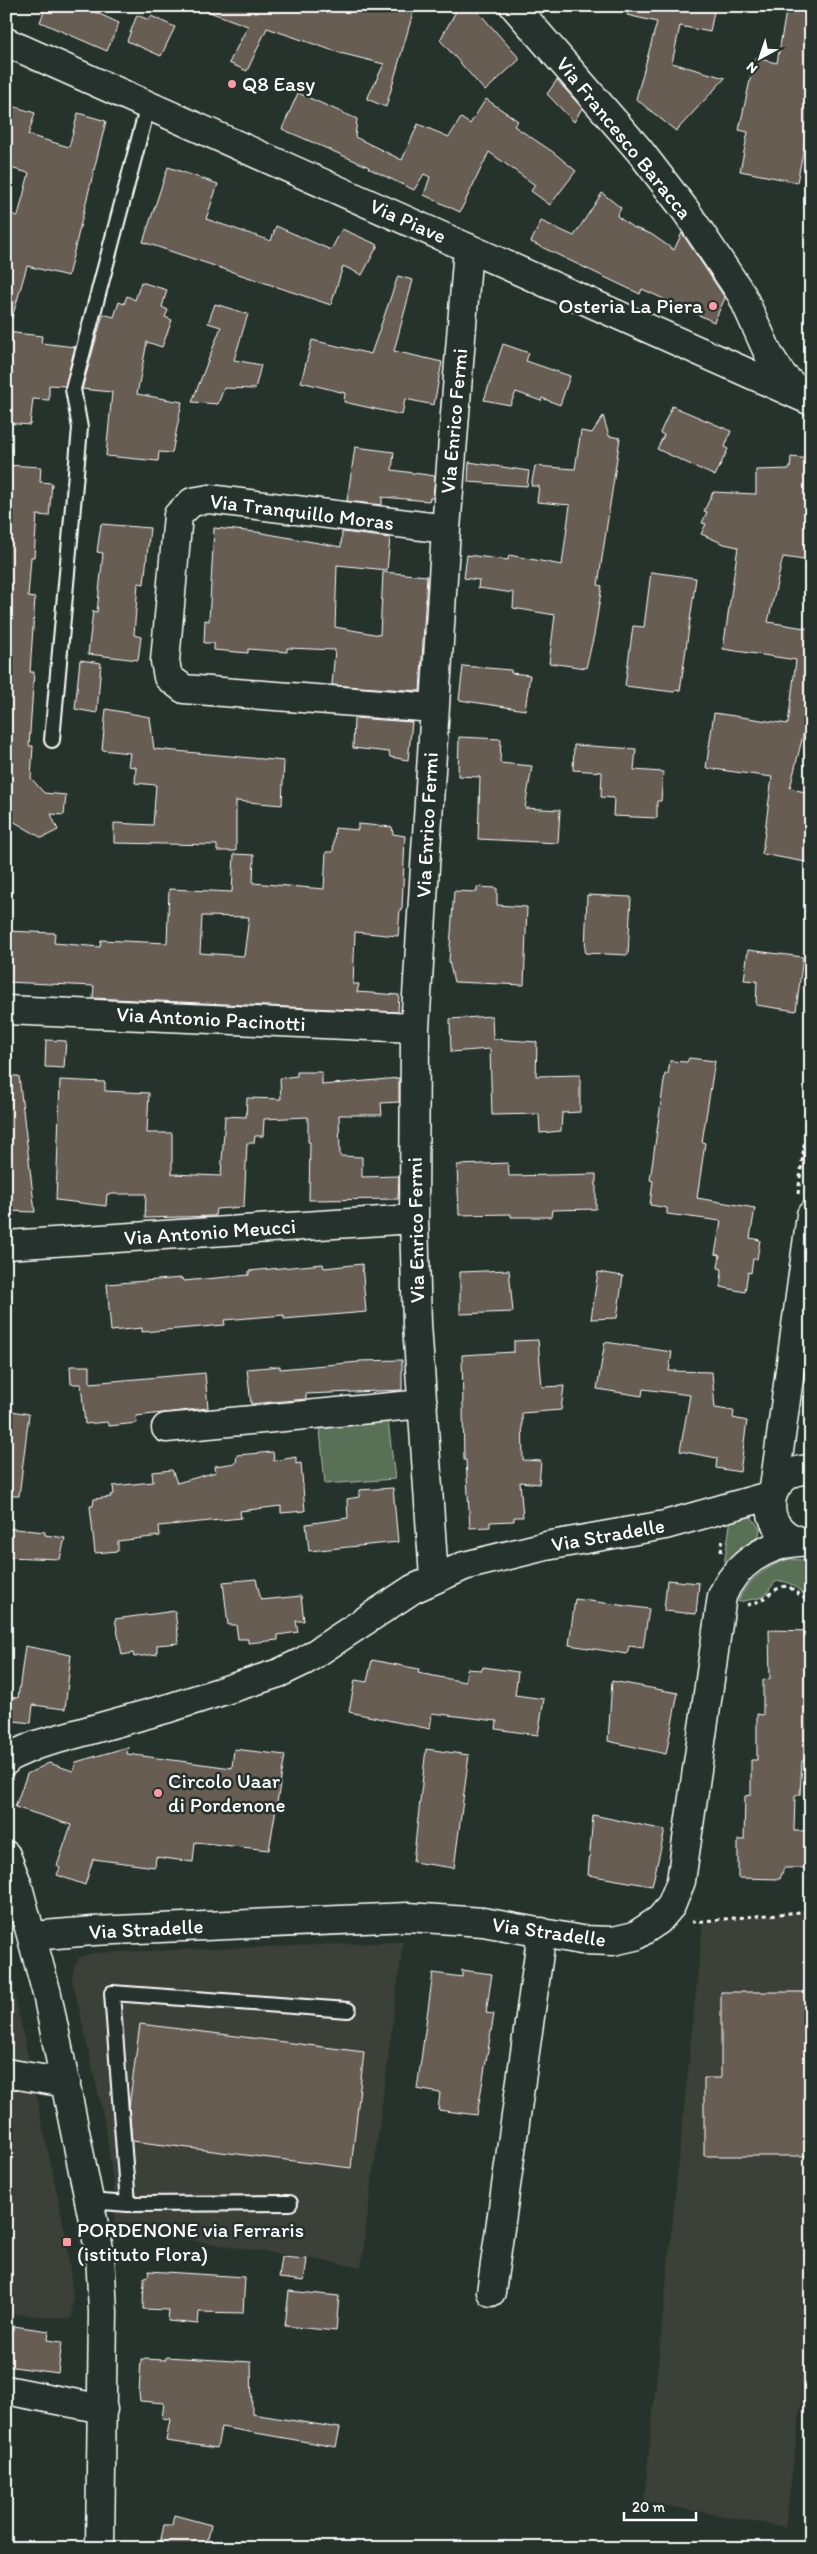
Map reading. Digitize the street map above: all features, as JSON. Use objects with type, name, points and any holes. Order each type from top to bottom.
[{"type":"street","name":"Via Francesco Baracca","points":[[514,6],[639,150],[686,211],[742,295],[769,355],[782,375],[809,400]]},
{"type":"street","name":"Via Piave","points":[[6,42],[809,400]]},
{"type":"street","name":"Via Enrico Fermi","points":[[434,1578],[414,1219],[415,1028],[446,529],[468,248]]},
{"type":"street","name":"Via Tranquillo Moras","points":[[434,708],[184,688],[168,677],[165,661],[178,515],[192,502],[209,499],[446,529]]},
{"type":"street","name":"Via Antonio Pacinotti","points":[[6,1010],[415,1028]]},
{"type":"street","points":[[805,1542],[788,1537],[774,1520],[770,1509],[787,1409],[811,1215]]},
{"type":"street","name":"Via Antonio Meucci","points":[[6,1245],[414,1219]]},
{"type":"street","points":[[166,1428],[423,1404]]},
{"type":"street","points":[[787,1409],[793,1434],[801,1451],[811,1463]]},
{"type":"street","points":[[773,1492],[789,1473],[811,1469]]},
{"type":"street","name":"Via Stradelle","points":[[6,1761],[11,1756],[36,1745],[169,1708],[279,1673],[304,1661],[412,1589],[434,1578],[486,1560],[665,1525],[773,1492]]},
{"type":"street","name":"Via Stradelle","points":[[32,1936],[93,1931],[408,1917],[483,1922],[589,1940],[621,1940],[648,1928],[671,1906],[681,1881],[722,1596],[740,1570],[757,1555],[785,1543],[805,1542]]},
{"type":"street","points":[[6,1855],[32,1936],[47,1994],[100,2254],[103,2312],[100,2548]]},
{"type":"street","points":[[491,2292],[542,1932]]},
{"type":"street","points":[[6,2073],[66,2083]]},
{"type":"street","points":[[6,2390],[103,2409]]},
{"type":"lane","points":[[52,740],[80,428],[73,389],[148,105]]},
{"type":"lane","points":[[128,2204],[112,1994],[348,2010]]},
{"type":"lane","points":[[90,2201],[128,2204],[290,2203]]},
{"type":"path","points":[[744,1605],[763,1600],[780,1586],[788,1586],[811,1603]]},
{"type":"path","points":[[685,1922],[811,1911]]},
{"type":"shaded area","points":[[811,1911],[811,2328],[785,2527],[644,2502],[703,1922]]},
{"type":"shaded area","points":[[403,1942],[361,2267],[115,2228],[114,2191],[106,2128],[72,1978],[74,1967],[79,1958],[92,1953]]},
{"type":"shaded area","points":[[6,1954],[66,2236],[73,2298],[72,2317],[69,2319],[6,2313]]},
{"type":"green space","points":[[388,1421],[395,1479],[325,1484],[320,1429]]},
{"type":"green space","points":[[750,1515],[760,1529],[758,1541],[723,1571],[731,1518]]},
{"type":"green space","points":[[790,1559],[811,1561],[811,1599],[794,1586],[780,1581],[775,1582],[764,1597],[738,1602],[746,1588],[759,1575],[775,1564]]},
{"type":"building","points":[[46,6],[82,6],[119,23],[107,51],[40,22]]},
{"type":"building","points":[[201,6],[415,6],[386,107],[367,99],[384,64],[340,53],[267,28],[247,71],[229,63],[248,26],[201,9]]},
{"type":"building","points":[[459,6],[473,6],[520,59],[485,91],[440,40]]},
{"type":"building","points":[[628,6],[715,6],[710,32],[680,26],[672,63],[725,78],[676,131],[636,99],[657,22],[627,15]]},
{"type":"building","points":[[787,6],[811,10],[811,139],[806,138],[797,182],[740,171],[748,132],[739,130],[755,58],[777,63]]},
{"type":"building","points":[[137,15],[149,20],[151,16],[175,27],[161,56],[127,41]]},
{"type":"building","points":[[557,80],[582,108],[574,122],[547,94]]},
{"type":"building","points":[[298,93],[357,119],[355,137],[402,160],[418,124],[449,137],[461,118],[470,124],[486,99],[518,121],[514,126],[553,152],[576,171],[550,205],[531,191],[535,185],[489,152],[460,212],[424,195],[430,177],[424,174],[414,190],[369,167],[282,129]]},
{"type":"building","points":[[6,104],[35,113],[28,135],[69,147],[78,113],[106,121],[68,276],[27,266],[12,318],[6,317],[6,233],[11,214],[18,216],[29,173],[6,167]]},
{"type":"building","points":[[168,167],[218,184],[206,219],[271,241],[276,226],[331,250],[342,229],[378,245],[362,275],[343,266],[331,305],[143,242]]},
{"type":"building","points":[[602,193],[621,208],[617,216],[632,227],[651,234],[674,250],[682,233],[725,298],[714,322],[642,289],[640,294],[531,242],[541,221],[574,236]]},
{"type":"building","points":[[398,276],[413,280],[394,351],[442,362],[434,405],[405,399],[402,415],[344,402],[345,393],[301,382],[312,340],[371,354]]},
{"type":"building","points":[[141,282],[167,290],[162,307],[168,310],[165,317],[172,320],[162,347],[147,342],[137,394],[182,402],[172,453],[159,452],[158,461],[106,456],[112,392],[82,389],[103,314],[114,317],[119,302],[124,304],[127,296],[135,300]]},
{"type":"building","points":[[215,304],[248,314],[234,360],[261,365],[255,389],[224,388],[218,404],[192,402],[221,327],[208,323]]},
{"type":"building","points":[[6,332],[42,336],[41,343],[75,347],[65,386],[49,385],[49,400],[33,399],[30,425],[6,423]]},
{"type":"building","points":[[503,344],[529,353],[526,361],[570,376],[560,405],[542,398],[541,401],[516,392],[510,405],[484,400]]},
{"type":"building","points":[[672,406],[731,431],[725,447],[728,449],[715,476],[657,449],[664,435],[660,433]]},
{"type":"building","points":[[603,416],[609,436],[620,438],[598,585],[602,586],[594,635],[586,668],[549,663],[555,615],[513,608],[514,593],[478,588],[479,580],[464,578],[467,555],[508,560],[509,555],[562,565],[570,505],[537,502],[539,486],[531,486],[535,466],[575,469],[581,431],[592,433]]},
{"type":"building","points":[[355,447],[394,452],[392,470],[435,476],[433,498],[430,498],[429,501],[382,497],[382,505],[347,501]]},
{"type":"building","points":[[791,457],[811,459],[811,561],[783,557],[768,622],[811,629],[811,732],[804,731],[790,788],[811,794],[811,863],[762,854],[772,777],[706,768],[714,713],[788,724],[796,660],[723,649],[738,547],[724,544],[701,534],[706,524],[702,523],[707,512],[704,511],[713,492],[756,494],[756,470],[790,469]]},
{"type":"building","points":[[469,462],[529,471],[527,486],[468,482]]},
{"type":"building","points":[[6,465],[41,467],[40,482],[52,483],[49,516],[37,515],[34,557],[31,557],[28,597],[35,598],[30,672],[34,672],[29,746],[33,746],[31,778],[44,793],[66,795],[64,815],[51,814],[58,830],[42,838],[6,817]]},
{"type":"building","points":[[101,524],[150,528],[144,584],[138,583],[134,635],[141,637],[138,660],[88,654],[93,611],[97,612],[103,553],[97,552]]},
{"type":"building","points":[[214,528],[257,532],[341,547],[342,532],[390,538],[387,570],[337,565],[335,627],[380,635],[383,572],[427,576],[420,691],[332,685],[335,650],[287,648],[287,652],[248,649],[248,653],[214,650],[214,643],[204,643],[205,620],[209,621]]},
{"type":"building","points":[[651,572],[696,578],[680,691],[675,690],[674,692],[625,686],[633,626],[644,627]]},
{"type":"building","points":[[80,660],[101,663],[97,713],[75,709]]},
{"type":"building","points":[[463,666],[511,670],[511,673],[530,675],[525,710],[459,700]]},
{"type":"building","points":[[106,709],[150,717],[154,749],[284,761],[282,805],[236,801],[236,851],[217,851],[217,845],[114,843],[114,823],[153,825],[156,785],[135,783],[136,767],[128,766],[130,753],[102,750]]},
{"type":"building","points":[[354,718],[412,722],[408,760],[390,757],[389,752],[353,748]]},
{"type":"building","points":[[459,737],[501,739],[500,763],[532,766],[525,808],[560,810],[558,843],[478,839],[480,777],[458,776]]},
{"type":"building","points":[[574,745],[636,749],[634,770],[663,772],[661,801],[657,801],[657,818],[613,816],[614,798],[601,797],[602,772],[573,770]]},
{"type":"building","points":[[358,824],[392,827],[393,834],[405,836],[402,909],[400,909],[398,936],[355,932],[353,984],[359,984],[357,992],[399,995],[398,1012],[93,998],[94,986],[6,982],[6,931],[55,933],[54,943],[100,947],[101,940],[167,943],[169,889],[232,892],[234,854],[254,855],[253,883],[324,889],[326,852],[333,852],[335,828],[358,830]],"holes":[[[202,916],[249,917],[244,956],[200,953]]]},
{"type":"building","points":[[477,887],[497,888],[497,905],[527,907],[524,985],[454,982],[449,961],[454,891],[477,892]]},
{"type":"building","points":[[587,895],[631,897],[628,955],[585,953]]},
{"type":"building","points":[[748,950],[803,957],[796,1011],[756,1005],[757,981],[744,980]]},
{"type":"building","points":[[492,1016],[493,1039],[537,1042],[536,1076],[580,1075],[580,1112],[562,1113],[561,1131],[540,1133],[539,1114],[492,1115],[490,1049],[451,1052],[450,1019]]},
{"type":"building","points":[[46,1040],[66,1041],[64,1068],[45,1067]]},
{"type":"building","points":[[689,1058],[715,1061],[702,1142],[705,1143],[697,1198],[755,1208],[750,1238],[760,1240],[757,1259],[753,1259],[751,1273],[748,1272],[745,1292],[721,1287],[722,1269],[718,1268],[720,1255],[715,1254],[721,1221],[667,1214],[667,1208],[650,1205],[653,1181],[650,1180],[665,1074],[668,1074],[670,1061],[687,1062]]},
{"type":"building","points":[[297,1072],[322,1072],[322,1085],[399,1078],[399,1102],[381,1103],[382,1115],[339,1115],[340,1156],[362,1157],[362,1177],[399,1176],[398,1199],[309,1200],[310,1142],[308,1142],[308,1117],[264,1119],[263,1136],[255,1136],[254,1143],[247,1143],[244,1207],[216,1209],[215,1216],[145,1218],[146,1194],[107,1194],[106,1206],[56,1200],[60,1080],[105,1082],[105,1091],[149,1093],[147,1133],[172,1133],[172,1174],[221,1176],[225,1116],[246,1117],[247,1098],[281,1099],[280,1078],[297,1076]]},
{"type":"building","points":[[6,1076],[19,1076],[35,1212],[6,1211]]},
{"type":"building","points":[[508,1163],[509,1176],[596,1174],[596,1209],[552,1210],[551,1217],[511,1217],[511,1214],[459,1215],[457,1165]]},
{"type":"building","points":[[323,1264],[324,1268],[362,1264],[366,1312],[284,1319],[284,1315],[224,1320],[225,1325],[142,1332],[142,1328],[111,1331],[107,1284],[182,1278],[183,1281],[249,1275],[249,1271]]},
{"type":"building","points":[[509,1270],[513,1312],[460,1314],[460,1272]]},
{"type":"building","points":[[598,1272],[623,1276],[617,1318],[591,1319]]},
{"type":"building","points":[[538,1340],[542,1387],[564,1386],[561,1410],[522,1413],[523,1460],[541,1461],[539,1484],[520,1482],[523,1517],[514,1517],[514,1521],[490,1522],[490,1527],[470,1528],[466,1460],[464,1460],[462,1355],[514,1352],[514,1341]]},
{"type":"building","points":[[605,1342],[672,1352],[669,1371],[712,1372],[715,1408],[734,1411],[733,1418],[747,1421],[740,1472],[716,1468],[717,1458],[680,1451],[690,1395],[643,1389],[642,1396],[597,1389]]},
{"type":"building","points":[[402,1360],[402,1390],[306,1394],[306,1399],[251,1404],[247,1369],[280,1366],[280,1369],[359,1361]]},
{"type":"building","points":[[70,1366],[90,1366],[90,1383],[205,1373],[208,1408],[136,1416],[137,1423],[109,1426],[107,1422],[85,1424],[81,1384],[71,1384]]},
{"type":"building","points":[[6,1410],[29,1414],[19,1496],[6,1496]]},
{"type":"building","points":[[273,1452],[274,1461],[296,1457],[296,1464],[301,1463],[305,1511],[281,1513],[281,1506],[240,1511],[241,1518],[159,1526],[160,1536],[118,1541],[118,1551],[95,1553],[90,1506],[93,1506],[94,1499],[111,1497],[110,1495],[114,1494],[113,1486],[153,1482],[152,1472],[172,1470],[177,1483],[216,1472],[215,1466],[236,1463],[237,1455]]},
{"type":"building","points":[[393,1488],[398,1542],[309,1551],[306,1524],[348,1518],[347,1499],[359,1497],[359,1490]]},
{"type":"building","points":[[6,1528],[45,1532],[45,1535],[65,1538],[60,1559],[6,1557]]},
{"type":"building","points":[[256,1579],[261,1600],[301,1596],[304,1621],[296,1621],[298,1632],[278,1635],[278,1640],[248,1643],[248,1639],[238,1639],[236,1625],[228,1625],[223,1582]]},
{"type":"building","points":[[667,1580],[699,1583],[696,1614],[664,1611]]},
{"type":"building","points":[[575,1599],[649,1609],[643,1648],[629,1646],[627,1654],[569,1645]]},
{"type":"building","points":[[175,1611],[179,1643],[157,1645],[157,1654],[134,1657],[133,1653],[122,1655],[115,1619]]},
{"type":"building","points":[[769,1630],[811,1631],[811,1725],[808,1724],[806,1761],[802,1761],[800,1795],[795,1796],[794,1831],[811,1831],[811,1868],[784,1868],[780,1879],[738,1878],[738,1840],[744,1840],[745,1796],[751,1795],[751,1760],[757,1760],[757,1714],[763,1715],[763,1680],[770,1679]]},
{"type":"building","points":[[25,1646],[71,1655],[65,1709],[33,1705],[31,1723],[6,1720],[6,1697],[18,1698]]},
{"type":"building","points":[[372,1660],[419,1669],[418,1673],[465,1682],[467,1669],[482,1670],[483,1667],[518,1672],[515,1695],[544,1699],[538,1735],[496,1729],[497,1721],[432,1713],[430,1729],[349,1712],[355,1680],[367,1682]]},
{"type":"building","points":[[612,1681],[678,1693],[666,1754],[608,1741]]},
{"type":"building","points":[[128,1747],[127,1754],[232,1768],[234,1749],[285,1755],[269,1850],[195,1842],[193,1862],[156,1857],[155,1867],[93,1859],[85,1885],[57,1875],[60,1868],[57,1866],[71,1825],[15,1807],[27,1774],[49,1763],[73,1771],[76,1762]]},
{"type":"building","points":[[426,1749],[469,1755],[454,1868],[413,1862]]},
{"type":"building","points":[[593,1815],[665,1830],[652,1886],[588,1875]]},
{"type":"building","points":[[462,1970],[492,1974],[486,2013],[494,2014],[477,2115],[438,2110],[440,2093],[417,2089],[433,1973],[462,1977]]},
{"type":"building","points":[[721,1992],[811,1992],[811,2156],[704,2156],[704,2078],[721,2078]]},
{"type":"building","points":[[140,2024],[364,2052],[351,2168],[132,2141],[129,2107]]},
{"type":"building","points":[[282,2257],[307,2259],[304,2281],[279,2278]]},
{"type":"building","points":[[149,2271],[245,2277],[243,2313],[199,2312],[198,2324],[168,2321],[169,2310],[143,2309],[144,2277],[148,2276]]},
{"type":"building","points":[[289,2291],[339,2296],[336,2331],[285,2326]]},
{"type":"building","points":[[13,2326],[49,2331],[48,2340],[62,2342],[58,2373],[6,2366],[6,2330],[13,2330]]},
{"type":"building","points":[[166,2357],[251,2362],[252,2414],[340,2428],[336,2447],[221,2427],[217,2448],[166,2441],[170,2419],[162,2418],[164,2403],[140,2401],[139,2393],[141,2359],[166,2360]]},
{"type":"building","points":[[174,2515],[211,2525],[206,2548],[159,2548],[164,2525],[172,2525]]},
{"type":"place","name":"Q8 Easy","points":[[232,84]]},
{"type":"place","name":"Osteria La Piera","points":[[713,306]]},
{"type":"place","name":"Circolo Uaar di Pordenone","points":[[158,1793]]},
{"type":"place","name":"PORDENONE via Ferraris (istituto Flora)","points":[[67,2242]]}]
